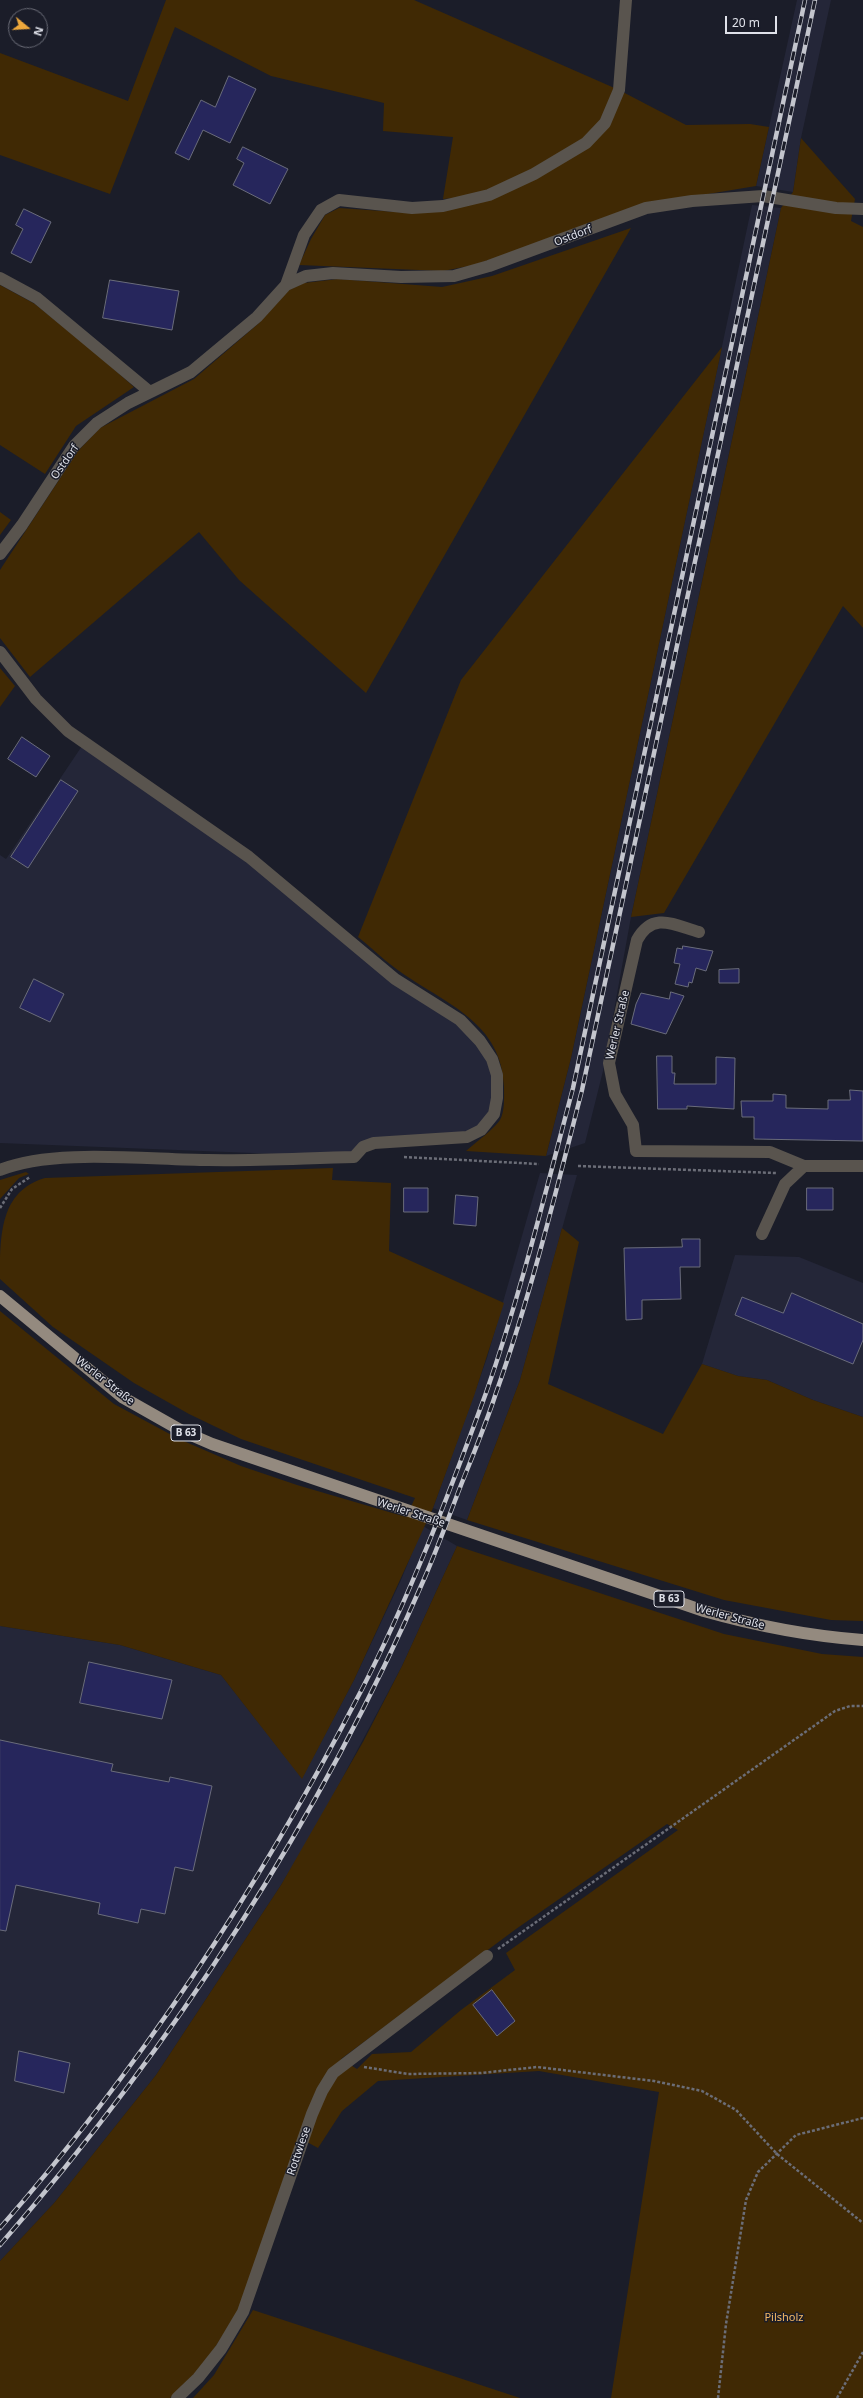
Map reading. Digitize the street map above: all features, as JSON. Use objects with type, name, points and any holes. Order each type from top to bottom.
[{"type":"main road","name":"Werler Straße","points":[[0,1296],[122,1397],[175,1428],[237,1454],[704,1611],[749,1624],[830,1637],[863,1640]]},
{"type":"street","name":"Ostdorf","points":[[286,286],[304,235],[321,210],[338,200],[412,208],[443,206],[489,195],[534,174],[586,143],[605,123],[619,90],[626,0]]},
{"type":"street","name":"Ostdorf","points":[[0,554],[22,525],[74,446],[97,423],[150,392],[191,372],[257,317],[286,286],[306,276],[333,273],[400,277],[454,276],[496,264],[646,208],[692,201],[763,196],[836,208],[863,209]]},
{"type":"street","points":[[0,278],[37,298],[150,392]]},
{"type":"street","points":[[0,652],[36,699],[68,731],[249,857],[395,979],[460,1020],[480,1041],[492,1060],[497,1075],[497,1098],[494,1114],[481,1130],[467,1137],[374,1143],[363,1147],[354,1157],[210,1160],[70,1157],[15,1164],[0,1170]]},
{"type":"street","name":"Werler Straße","points":[[699,932],[666,922],[656,922],[647,926],[637,940],[609,1063],[615,1094],[633,1125],[636,1151],[770,1152],[804,1166],[863,1166]]},
{"type":"street","points":[[762,1234],[786,1184],[804,1166]]},
{"type":"street","name":"Rottwiese","points":[[177,2398],[198,2378],[221,2349],[243,2312],[315,2108],[333,2073],[487,1956]]},
{"type":"path","points":[[400,1157],[539,1164]]},
{"type":"path","points":[[578,1166],[776,1173],[804,1166]]},
{"type":"path","points":[[0,1208],[12,1189],[36,1174]]},
{"type":"path","points":[[487,1956],[835,1711],[850,1706],[863,1706]]},
{"type":"path","points":[[346,2062],[408,2074],[481,2073],[537,2067],[654,2081],[702,2092],[736,2110],[776,2154],[863,2223]]},
{"type":"path","points":[[718,2398],[726,2324],[746,2200],[758,2172],[796,2134],[863,2118]]},
{"type":"path","points":[[837,2398],[863,2352]]},
{"type":"shaded area","points":[[797,0],[831,0],[801,138],[793,192],[756,186]]},
{"type":"shaded area","points":[[752,205],[781,208],[631,917],[603,1071],[585,1143],[546,1156],[571,1058]]},
{"type":"shaded area","points":[[84,743],[249,857],[369,957],[460,1020],[492,1059],[497,1098],[481,1130],[388,1141],[354,1157],[0,1143],[0,855],[6,859]]},
{"type":"shaded area","points":[[540,1173],[577,1175],[520,1380],[467,1520],[433,1508],[487,1358]]},
{"type":"shaded area","points":[[735,1255],[799,1257],[863,1283],[863,1417],[813,1400],[767,1380],[738,1376],[702,1364]]},
{"type":"shaded area","points":[[423,1526],[457,1546],[402,1666],[319,1822],[281,1885],[156,2075],[55,2202],[0,2261],[0,1626],[120,1645],[221,1675],[302,1778],[354,1680],[401,1580]]},
{"type":"green space","points":[[166,0],[414,0],[619,90],[686,125],[750,124],[769,127],[756,186],[636,206],[510,253],[474,265],[443,271],[299,265],[311,239],[325,215],[339,208],[411,213],[491,199],[586,143],[489,195],[443,199],[453,137],[383,131],[384,103],[271,76],[175,27],[110,194],[0,155],[0,53],[128,101]]},
{"type":"green space","points":[[801,138],[855,199],[851,221],[863,227],[863,628],[843,606],[664,913],[631,917],[781,208],[793,192]]},
{"type":"green space","points":[[631,228],[366,693],[239,580],[199,532],[30,677],[0,638],[0,570],[78,451],[100,428],[194,379],[259,323],[289,290],[304,283],[338,279],[442,287],[492,276]]},
{"type":"green space","points":[[0,285],[35,304],[99,356],[134,387],[76,426],[45,474],[0,445]]},
{"type":"green space","points":[[722,347],[571,1058],[546,1156],[466,1151],[497,1124],[503,1112],[504,1087],[501,1065],[494,1047],[483,1031],[470,1018],[396,969],[358,937],[461,680]]},
{"type":"green space","points":[[0,512],[11,520],[0,535]]},
{"type":"green space","points":[[0,668],[15,686],[0,707]]},
{"type":"green space","points":[[333,1168],[332,1180],[391,1183],[389,1251],[504,1303],[474,1396],[433,1508],[354,1680],[302,1779],[221,1675],[120,1645],[0,1626],[0,1311],[114,1404],[179,1439],[241,1466],[297,1485],[406,1517],[415,1498],[241,1439],[189,1414],[134,1383],[53,1327],[0,1279],[1,1246],[2,1231],[11,1204],[19,1193],[30,1184],[45,1178]]},
{"type":"green space","points":[[26,1172],[29,1174],[19,1178],[0,1199],[0,1180]]},
{"type":"green space","points":[[562,1228],[579,1242],[548,1384],[663,1434],[702,1364],[738,1376],[767,1380],[813,1400],[863,1417],[863,1621],[831,1620],[724,1600],[467,1520],[520,1380]]},
{"type":"green space","name":"Pilsholz","points":[[457,1546],[724,1634],[822,1654],[863,1657],[863,2398],[611,2398],[659,2092],[539,2071],[378,2081],[342,2111],[318,2148],[307,2142],[238,2312],[199,2372],[170,2398],[0,2398],[0,2261],[55,2202],[156,2075],[281,1885],[363,1742],[402,1666]],"holes":[[[667,1824],[678,1830],[506,1953],[515,1970],[461,2010],[411,2052],[372,2054],[357,2069],[341,2059],[516,1929]]]},
{"type":"green space","points":[[253,2310],[520,2398],[193,2398],[214,2375]]},
{"type":"building","points":[[229,76],[256,89],[230,143],[203,130],[189,160],[175,153],[201,100],[215,107]]},
{"type":"building","points":[[243,147],[288,169],[270,204],[233,185],[244,163],[237,159]]},
{"type":"building","points":[[24,209],[51,222],[31,263],[11,253],[23,229],[16,225]]},
{"type":"building","points":[[110,280],[179,291],[172,330],[103,318]]},
{"type":"building","points":[[22,737],[50,756],[36,777],[8,759]]},
{"type":"building","points":[[61,780],[78,791],[28,868],[11,857]]},
{"type":"building","points":[[683,946],[713,951],[706,971],[696,968],[692,983],[689,982],[688,987],[675,984],[680,964],[674,963],[677,948],[682,949]]},
{"type":"building","points":[[739,969],[739,983],[719,983],[719,970]]},
{"type":"building","points":[[34,979],[64,994],[50,1022],[20,1008]]},
{"type":"building","points":[[671,992],[684,996],[666,1034],[631,1024],[636,1004],[641,993],[669,999]]},
{"type":"building","points":[[657,1056],[672,1056],[672,1073],[675,1073],[674,1084],[716,1084],[716,1057],[735,1058],[734,1109],[687,1106],[687,1109],[658,1109]]},
{"type":"building","points":[[850,1090],[863,1091],[863,1141],[754,1139],[754,1117],[742,1117],[741,1101],[773,1101],[773,1094],[786,1095],[786,1108],[828,1109],[828,1100],[850,1100]]},
{"type":"building","points":[[404,1188],[428,1188],[428,1212],[404,1212]]},
{"type":"building","points":[[807,1188],[833,1188],[833,1210],[807,1210]]},
{"type":"building","points":[[456,1195],[478,1197],[476,1226],[454,1224]]},
{"type":"building","points":[[682,1239],[700,1239],[700,1267],[680,1267],[681,1299],[642,1300],[642,1319],[626,1320],[624,1248],[682,1247]]},
{"type":"building","points":[[792,1293],[863,1324],[863,1340],[853,1364],[735,1315],[742,1297],[783,1313]]},
{"type":"building","points":[[89,1662],[172,1680],[162,1719],[80,1703]]},
{"type":"building","points":[[0,1740],[113,1764],[111,1771],[169,1782],[170,1777],[212,1786],[193,1871],[175,1867],[165,1914],[141,1909],[138,1923],[98,1914],[100,1903],[16,1885],[6,1931],[0,1930]]},
{"type":"building","points":[[492,1990],[515,2021],[497,2036],[473,2005]]},
{"type":"building","points":[[19,2051],[70,2063],[64,2093],[15,2081]]},
{"type":"railway","points":[[0,2228],[103,2102],[151,2037],[197,1971],[241,1903],[283,1833],[323,1763],[361,1691],[396,1619],[443,1507],[486,1393],[511,1318],[573,1088],[805,0]]},
{"type":"railway","points":[[0,2245],[64,2169],[125,2091],[183,2010],[238,1928],[290,1843],[339,1756],[384,1667],[430,1566],[488,1416],[509,1356],[532,1281],[582,1090],[815,0]]}]
